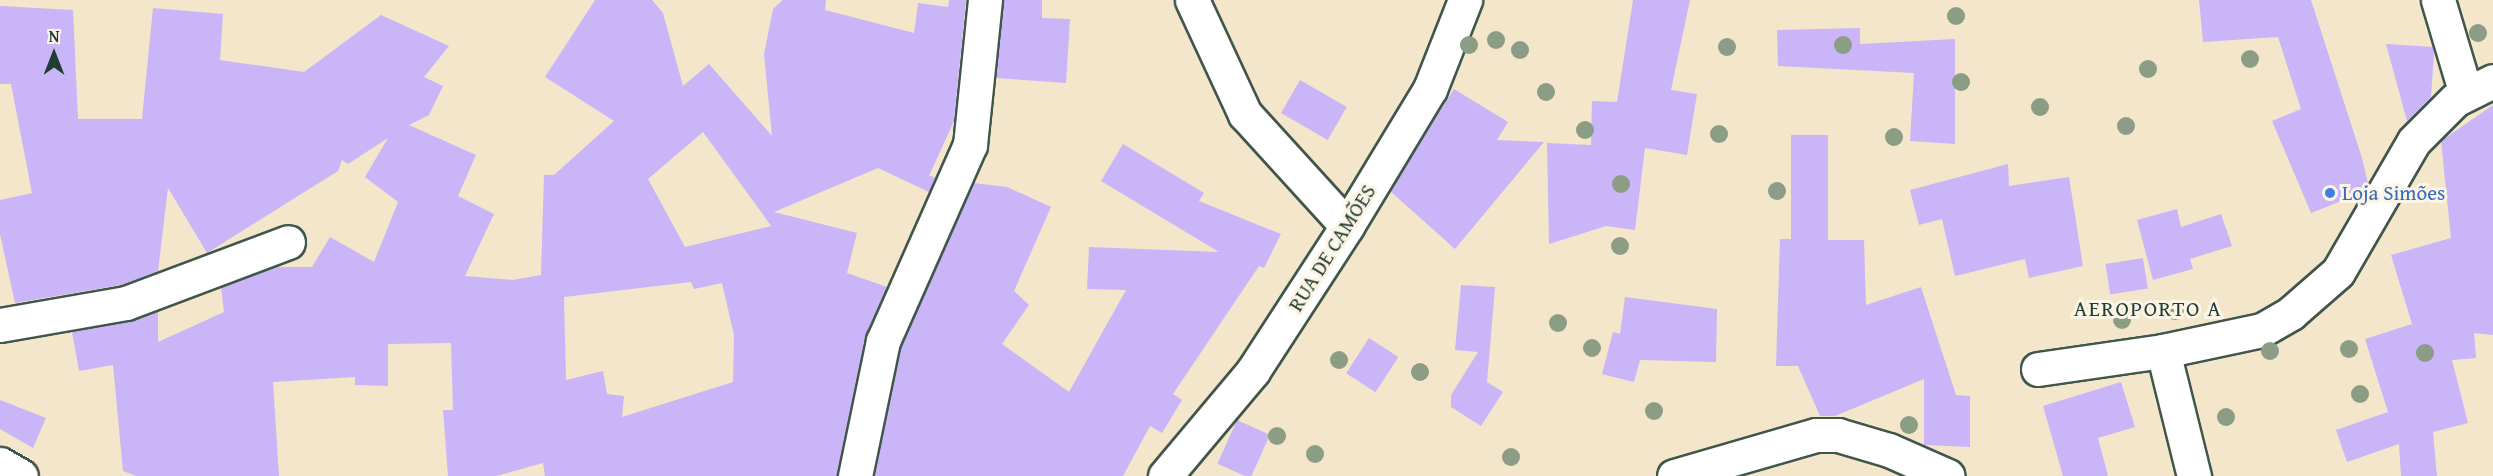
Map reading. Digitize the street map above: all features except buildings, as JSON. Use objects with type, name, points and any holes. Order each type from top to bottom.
[{"type":"street","points":[[855,476],[883,341],[970,145],[985,0]]},
{"type":"street","points":[[1192,0],[1245,114],[1347,226]]},
{"type":"street","name":"RUA DE CAMÕES","points":[[1165,476],[1253,371],[1347,226],[1430,89],[1465,0]]},
{"type":"street","points":[[2038,369],[2163,351],[2262,330],[2291,313],[2338,272],[2414,141],[2480,88],[2438,0]]},
{"type":"street","points":[[0,325],[126,303],[288,242]]},
{"type":"street","points":[[2163,351],[2194,476]]},
{"type":"street","points":[[1674,476],[1816,435],[1838,435],[1889,450],[1948,476]]},
{"type":"street","points":[[0,464],[21,476]]},
{"type":"place","name":"Loja Simões","points":[[2330,193]]},
{"type":"district","name":"AEROPORTO A","points":[[2148,309]]}]
